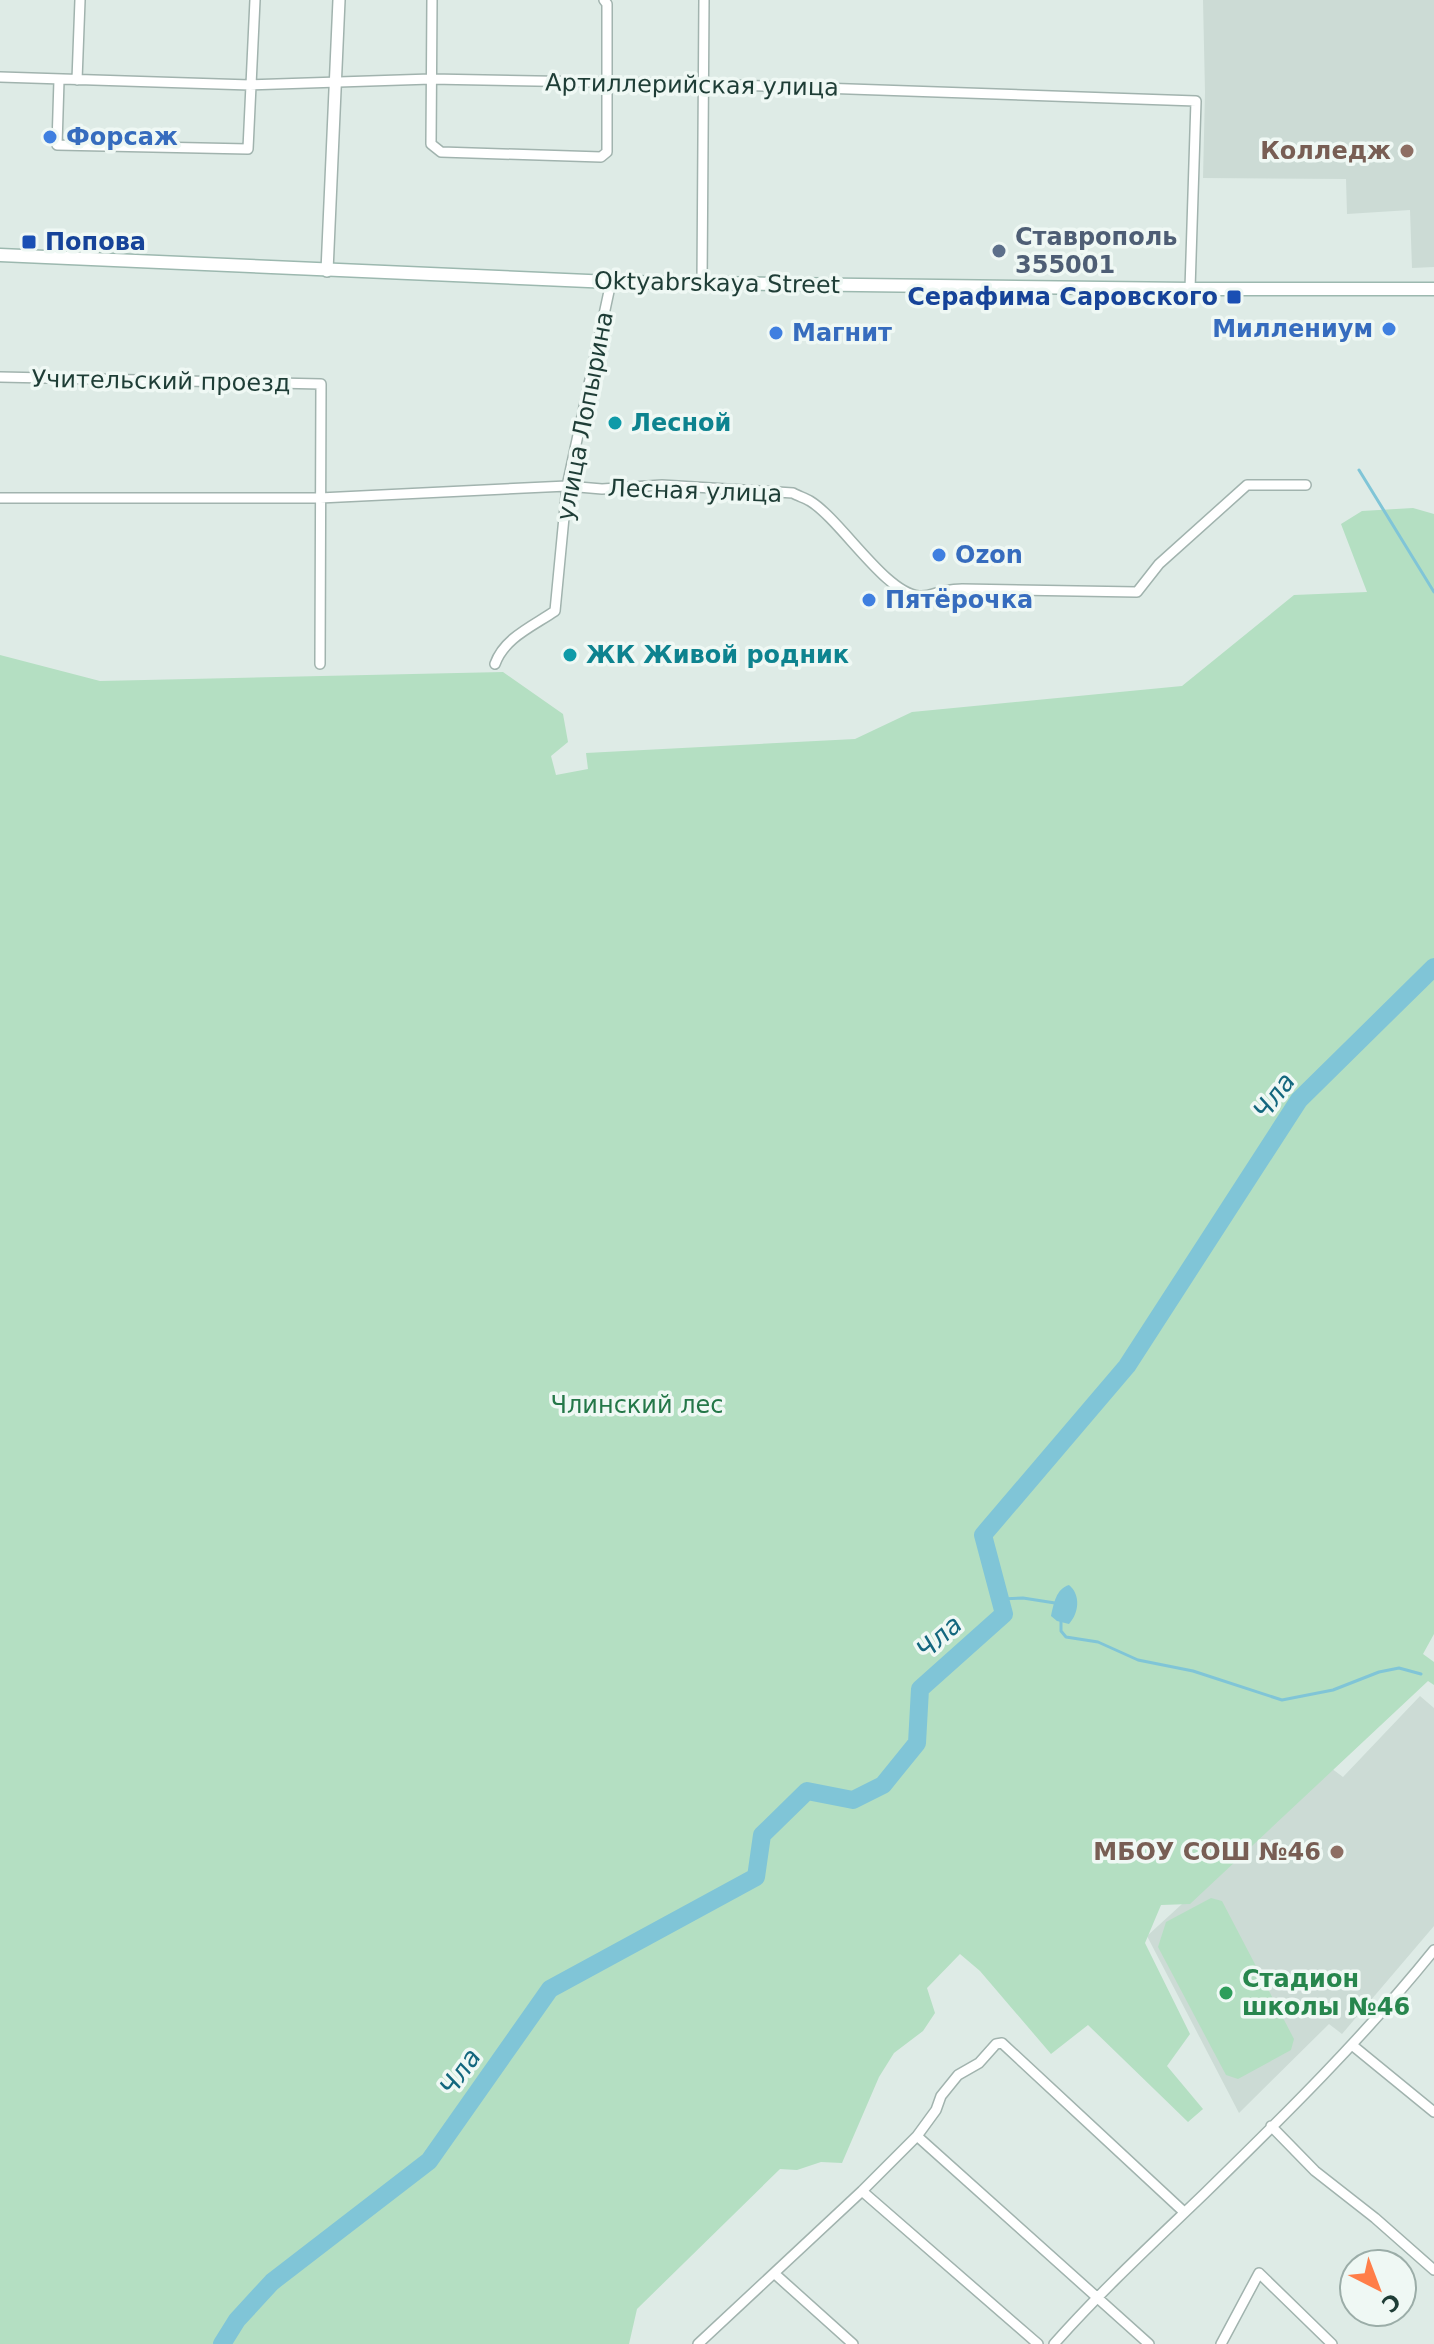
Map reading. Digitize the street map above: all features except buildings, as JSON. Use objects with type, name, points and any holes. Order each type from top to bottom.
[{"type":"main road","name":"Oktyabrskaya Street","points":[[0,255],[611,282],[1434,289]]},
{"type":"street","points":[[77,80],[80,0]]},
{"type":"street","points":[[59,80],[57,145],[248,149],[255,0]]},
{"type":"street","points":[[327,271],[339,0]]},
{"type":"street","points":[[432,0],[431,144],[441,152],[601,157],[607,152],[607,4],[604,0]]},
{"type":"street","points":[[702,283],[704,0]]},
{"type":"street","name":"Артиллерийская улица","points":[[0,77],[250,85],[431,79],[703,84],[1196,101],[1190,289]]},
{"type":"street","name":"улица Лопырина","points":[[495,664],[499,653],[513,638],[555,611],[567,486],[611,282]]},
{"type":"street","name":"Учительский проезд","points":[[0,377],[321,384],[320,498]]},
{"type":"street","name":"Лесная улица","points":[[0,498],[320,498],[567,486],[602,489],[662,485],[793,493],[809,500],[822,511],[903,590],[915,596],[932,596],[940,591],[962,589],[1137,592],[1159,564],[1247,485],[1306,485]]},
{"type":"street","points":[[320,498],[320,664]]},
{"type":"street","points":[[1054,2344],[1097,2296],[1352,2045],[1433,1952]]},
{"type":"street","points":[[698,2344],[917,2136],[958,2075],[979,2063],[996,2044],[1002,2043],[1184,2212]]},
{"type":"street","points":[[1352,2045],[1434,2112]]},
{"type":"street","points":[[1271,2126],[1315,2171],[1434,2270]]},
{"type":"street","points":[[917,2136],[1149,2344]]},
{"type":"street","points":[[862,2191],[1038,2344]]},
{"type":"street","points":[[1221,2344],[1259,2273],[1332,2344]]},
{"type":"street","points":[[775,2274],[853,2344]]},
{"type":"shaded area","points":[[1203,0],[1434,0],[1434,267],[1412,268],[1410,210],[1347,214],[1346,179],[1203,178]]},
{"type":"shaded area","name":"МБОУ СОШ №46","points":[[1420,1696],[1434,1708],[1434,1926],[1342,2034],[1329,2024],[1239,2113],[1147,1936],[1331,1768],[1343,1777]]},
{"type":"green space","name":"Члинский лес","points":[[1413,508],[1434,514],[1434,1634],[1423,1654],[1434,1662],[1434,1685],[1428,1681],[1190,1904],[1161,1905],[1145,1943],[1190,2034],[1167,2066],[1203,2109],[1188,2122],[1088,2025],[1051,2054],[980,1971],[960,1954],[927,1988],[935,2013],[923,2031],[894,2053],[879,2077],[842,2163],[821,2162],[797,2170],[780,2169],[637,2309],[629,2344],[0,2344],[0,655],[100,681],[503,672],[563,714],[568,742],[551,756],[556,775],[588,769],[586,753],[855,739],[912,712],[1182,686],[1294,595],[1367,592],[1341,524],[1362,511]]},
{"type":"green space","name":"Стадион школы №46","points":[[1211,1898],[1222,1901],[1294,2039],[1291,2050],[1238,2079],[1226,2075],[1158,1947],[1166,1922]]},
{"type":"water","points":[[1069,1585],[1077,1604],[1069,1624],[1051,1616],[1058,1593]]},
{"type":"waterway","name":"Чла","points":[[1359,470],[1434,592]]},
{"type":"waterway","name":"Чла","points":[[222,2344],[237,2320],[272,2282],[429,2161],[550,1989],[756,1877],[762,1835],[807,1791],[853,1800],[883,1785],[917,1743],[920,1689],[1004,1614],[983,1535],[1127,1366],[1299,1100],[1434,967]]},
{"type":"waterway","points":[[1000,1599],[1023,1598],[1055,1603]]},
{"type":"waterway","points":[[1061,1618],[1061,1631],[1066,1637],[1098,1642],[1138,1660],[1193,1671],[1282,1700],[1333,1690],[1379,1672],[1399,1668],[1421,1674]]},
{"type":"place","name":"Форсаж","points":[[50,137]]},
{"type":"place","name":"Колледж","points":[[1407,151]]},
{"type":"place","name":"Попова","points":[[29,242]]},
{"type":"place","name":"Ставрополь 355001","points":[[999,251]]},
{"type":"place","name":"Серафима Саровского","points":[[1234,297]]},
{"type":"place","name":"Миллениум","points":[[1389,329]]},
{"type":"place","name":"Магнит","points":[[776,333]]},
{"type":"place","name":"Лесной","points":[[615,423]]},
{"type":"place","name":"Ozon","points":[[939,555]]},
{"type":"place","name":"Пятёрочка","points":[[869,600]]},
{"type":"place","name":"ЖК Живой родник","points":[[570,655]]},
{"type":"place","name":"МБОУ СОШ №46","points":[[1337,1852]]},
{"type":"place","name":"Стадион школы №46","points":[[1226,1993]]}]
